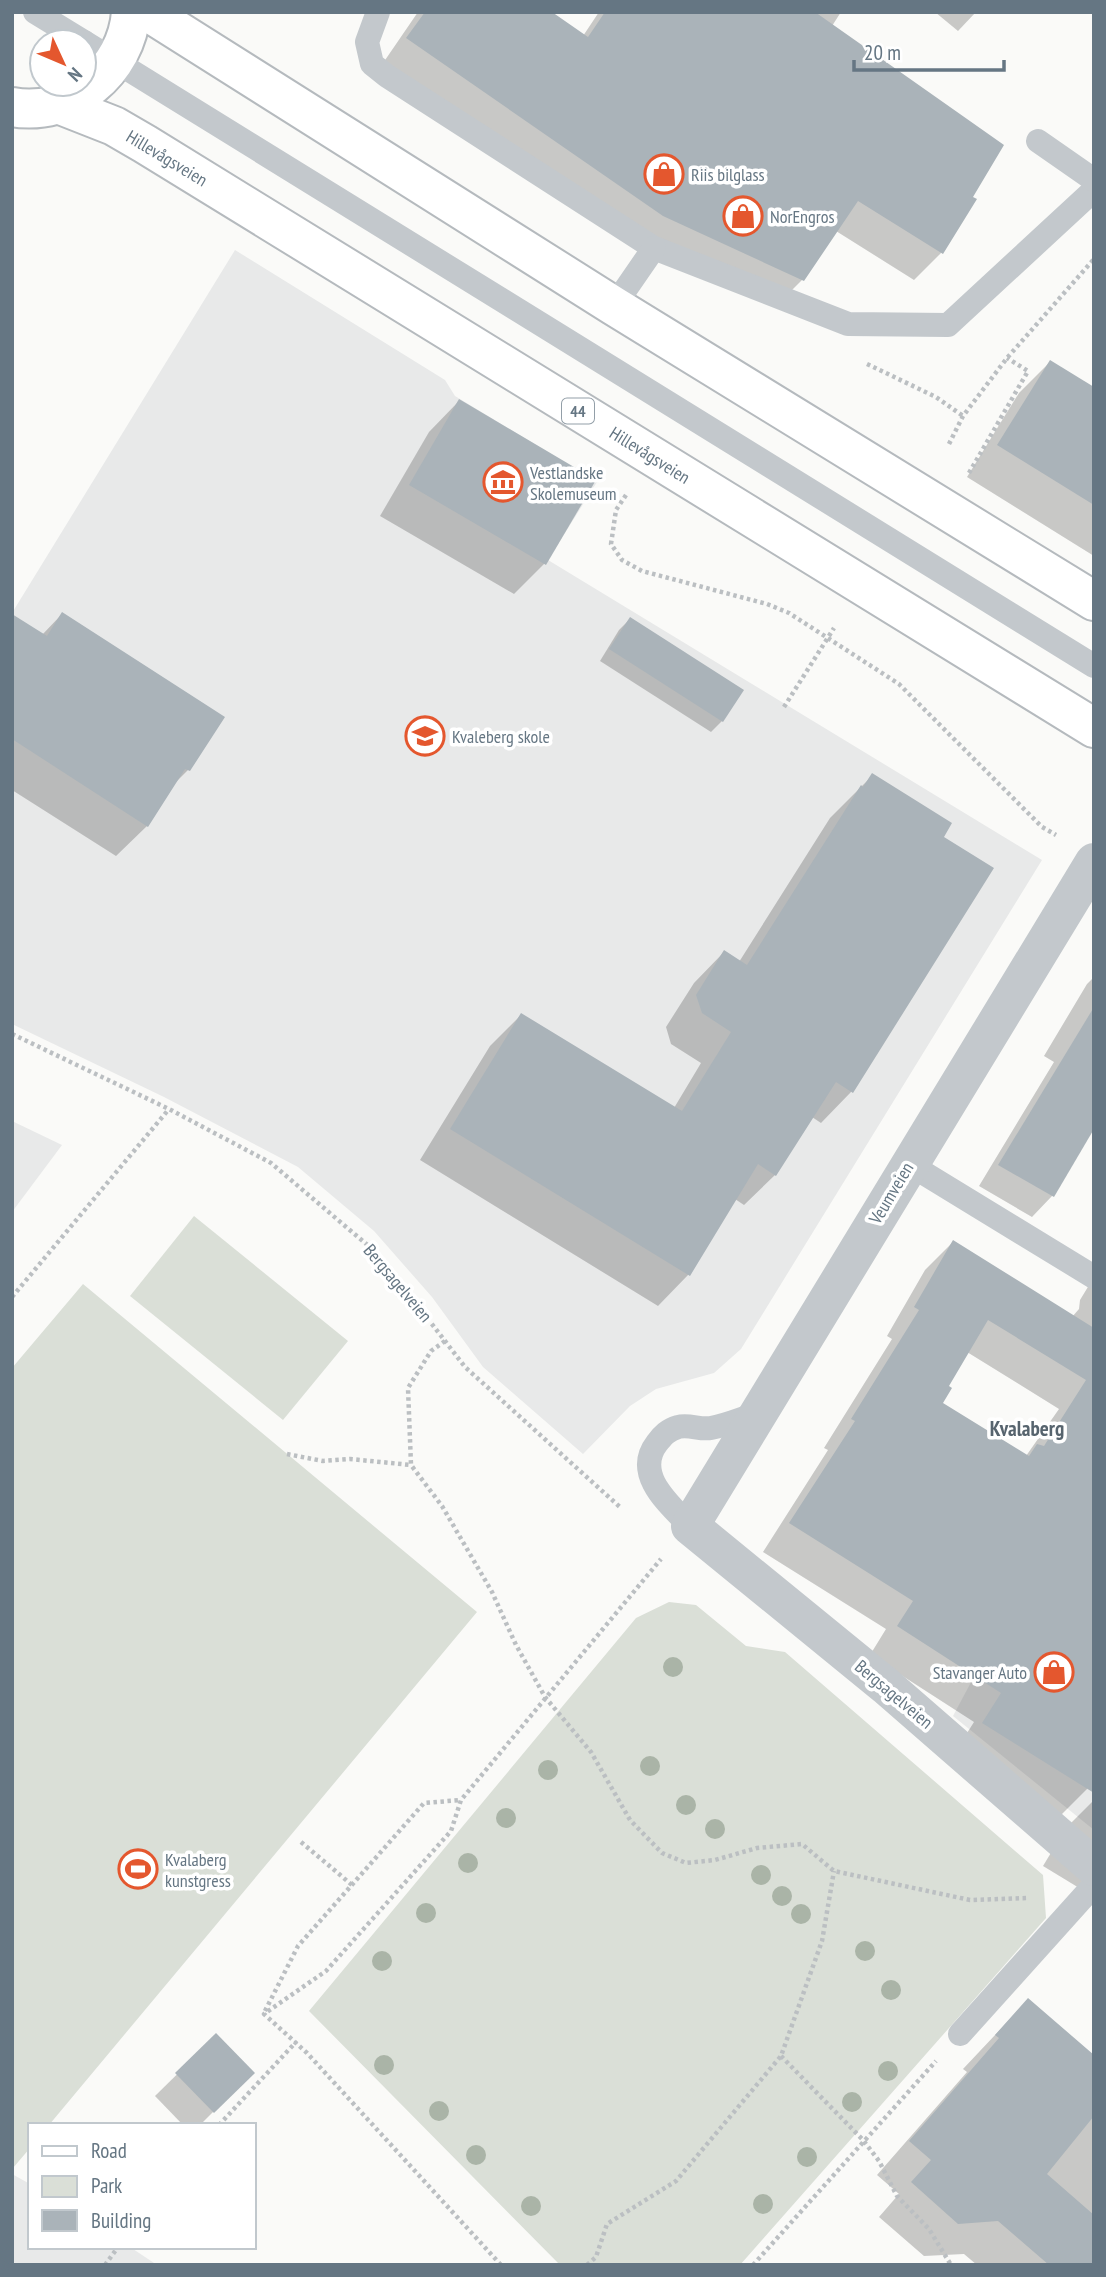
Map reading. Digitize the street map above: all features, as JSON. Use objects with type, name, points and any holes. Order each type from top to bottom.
[{"type":"main road","name":"44","points":[[98,47],[125,43],[131,12]]},
{"type":"main road","points":[[148,12],[614,306],[1094,601]]},
{"type":"main road","name":"44","points":[[98,59],[104,76],[98,81]]},
{"type":"main road","name":"44","points":[[12,107],[39,108],[73,98]]},
{"type":"main road","name":"Hillevågsveien","points":[[58,104],[114,126],[145,144],[1094,728]]},
{"type":"street","name":"Veumveien","points":[[690,1526],[1094,862]]},
{"type":"street","name":"Bergsagelveien","points":[[690,1526],[886,1686],[1094,1867]]},
{"type":"lane","points":[[35,12],[61,28]]},
{"type":"lane","points":[[378,12],[367,42],[372,64],[654,248],[848,324],[948,325],[1094,190]]},
{"type":"lane","points":[[98,50],[1094,666]]},
{"type":"lane","points":[[1038,141],[1094,180]]},
{"type":"lane","points":[[614,306],[654,248]]},
{"type":"lane","points":[[909,1164],[1094,1277]]},
{"type":"lane","points":[[690,1526],[661,1496],[651,1477],[648,1463],[654,1446],[665,1433],[681,1426],[709,1428],[758,1413]]},
{"type":"lane","points":[[960,2034],[1094,1885]]},
{"type":"path","points":[[949,444],[963,416],[1007,358],[1094,259]]},
{"type":"path","points":[[964,481],[1028,371],[1007,358]]},
{"type":"path","points":[[632,485],[616,510],[611,544],[622,561],[642,571],[766,604],[789,613],[899,684],[1042,827],[1061,839]]},
{"type":"path","points":[[783,707],[834,628]]},
{"type":"path","name":"Bergsagelveien","points":[[12,1034],[169,1109],[271,1163],[378,1254],[465,1367],[622,1509]]},
{"type":"path","points":[[12,1297],[169,1109]]},
{"type":"path","points":[[445,1341],[431,1351],[408,1388],[411,1465],[442,1506],[492,1592],[516,1645],[545,1697],[592,1752],[630,1820],[662,1853],[685,1863],[715,1860],[757,1848],[802,1844],[834,1871],[970,1900],[1032,1898]]},
{"type":"path","points":[[287,1454],[323,1461],[350,1459],[411,1465]]},
{"type":"path","points":[[264,2014],[326,1971],[451,1831],[461,1800],[690,1526]]},
{"type":"path","points":[[264,2014],[298,1946],[424,1803],[461,1800]]},
{"type":"path","points":[[301,1842],[352,1885]]},
{"type":"path","points":[[587,2265],[596,2257],[607,2224],[676,2181],[782,2056],[822,1941],[834,1871]]},
{"type":"path","points":[[264,2014],[296,2042],[420,2173],[501,2265]]},
{"type":"path","points":[[753,2265],[960,2034]]},
{"type":"path","points":[[221,2123],[296,2042]]},
{"type":"path","points":[[782,2056],[863,2140],[879,2161],[897,2196],[929,2229],[951,2265]]},
{"type":"path","points":[[105,2265],[117,2249]]},
{"type":"shaded area","name":"Kvaleberg skole","points":[[235,250],[445,380],[455,396],[597,482],[548,560],[1042,860],[741,1349],[714,1373],[656,1389],[630,1406],[583,1454],[483,1367],[432,1297],[374,1231],[298,1167],[164,1097],[12,1024],[12,613]]},
{"type":"shaded area","points":[[12,1121],[62,1145],[12,1212]]},
{"type":"shaded area","name":"Stavanger Auto","points":[[1094,1452],[1094,1830],[953,1716]]},
{"type":"shaded area","points":[[12,2174],[28,2183],[28,2249],[133,2249],[157,2265],[12,2265]]},
{"type":"green space","points":[[194,1216],[348,1341],[283,1420],[130,1296]]},
{"type":"green space","name":"Kvalaberg kunstgress","points":[[83,1284],[477,1612],[51,2123],[28,2123],[28,2150],[13,2168],[12,1368]]},
{"type":"green space","points":[[669,1602],[696,1605],[746,1646],[785,1652],[1043,1875],[1046,1918],[740,2265],[560,2265],[309,2011],[636,1618]]},
{"type":"building","points":[[425,12],[552,12],[588,37],[605,12],[815,12],[1004,145],[973,197],[977,199],[943,254],[858,201],[804,281],[663,216],[406,38]]},
{"type":"building","points":[[1050,360],[1094,387],[1094,505],[997,445]]},
{"type":"building","name":"Vestlandske Skolemuseum","points":[[459,399],[596,480],[546,565],[409,485]]},
{"type":"building","points":[[62,612],[225,717],[190,771],[185,769],[148,827],[12,739],[12,614],[47,636]]},
{"type":"building","points":[[630,617],[744,690],[723,722],[609,649]]},
{"type":"building","points":[[872,773],[952,823],[944,837],[994,868],[853,1093],[836,1082],[776,1176],[758,1164],[690,1276],[450,1129],[521,1013],[682,1111],[731,1032],[702,1013],[696,995],[724,950],[747,965],[861,785],[863,787]]},
{"type":"building","points":[[1094,1007],[1094,1129],[1054,1197],[998,1165]]},
{"type":"building","points":[[953,1240],[1094,1328],[1094,1793],[982,1723],[1001,1693],[897,1626],[913,1601],[789,1523],[855,1421],[851,1419],[919,1310],[914,1307]],"holes":[[[988,1320],[1086,1380],[1044,1446],[1037,1444],[1029,1456],[943,1403],[952,1388],[949,1386]]]},
{"type":"building","points":[[1028,1998],[1094,2055],[1094,2116],[1047,2174],[1094,2215],[1094,2265],[1049,2265],[998,2221],[958,2224],[911,2182],[931,2160],[909,2141],[999,2038],[995,2035]]},
{"type":"building","points":[[216,2033],[255,2073],[214,2113],[175,2073]]},
{"type":"place","name":"Riis bilglass","points":[[664,174]]},
{"type":"place","name":"NorEngros","points":[[743,216]]},
{"type":"place","name":"Vestlandske Skolemuseum","points":[[503,482]]},
{"type":"place","name":"Kvaleberg skole","points":[[425,736]]},
{"type":"place","name":"Stavanger Auto","points":[[1054,1672]]},
{"type":"place","name":"Kvalaberg kunstgress","points":[[138,1869]]},
{"type":"district","name":"Kvalaberg","points":[[1027,1428]]}]
